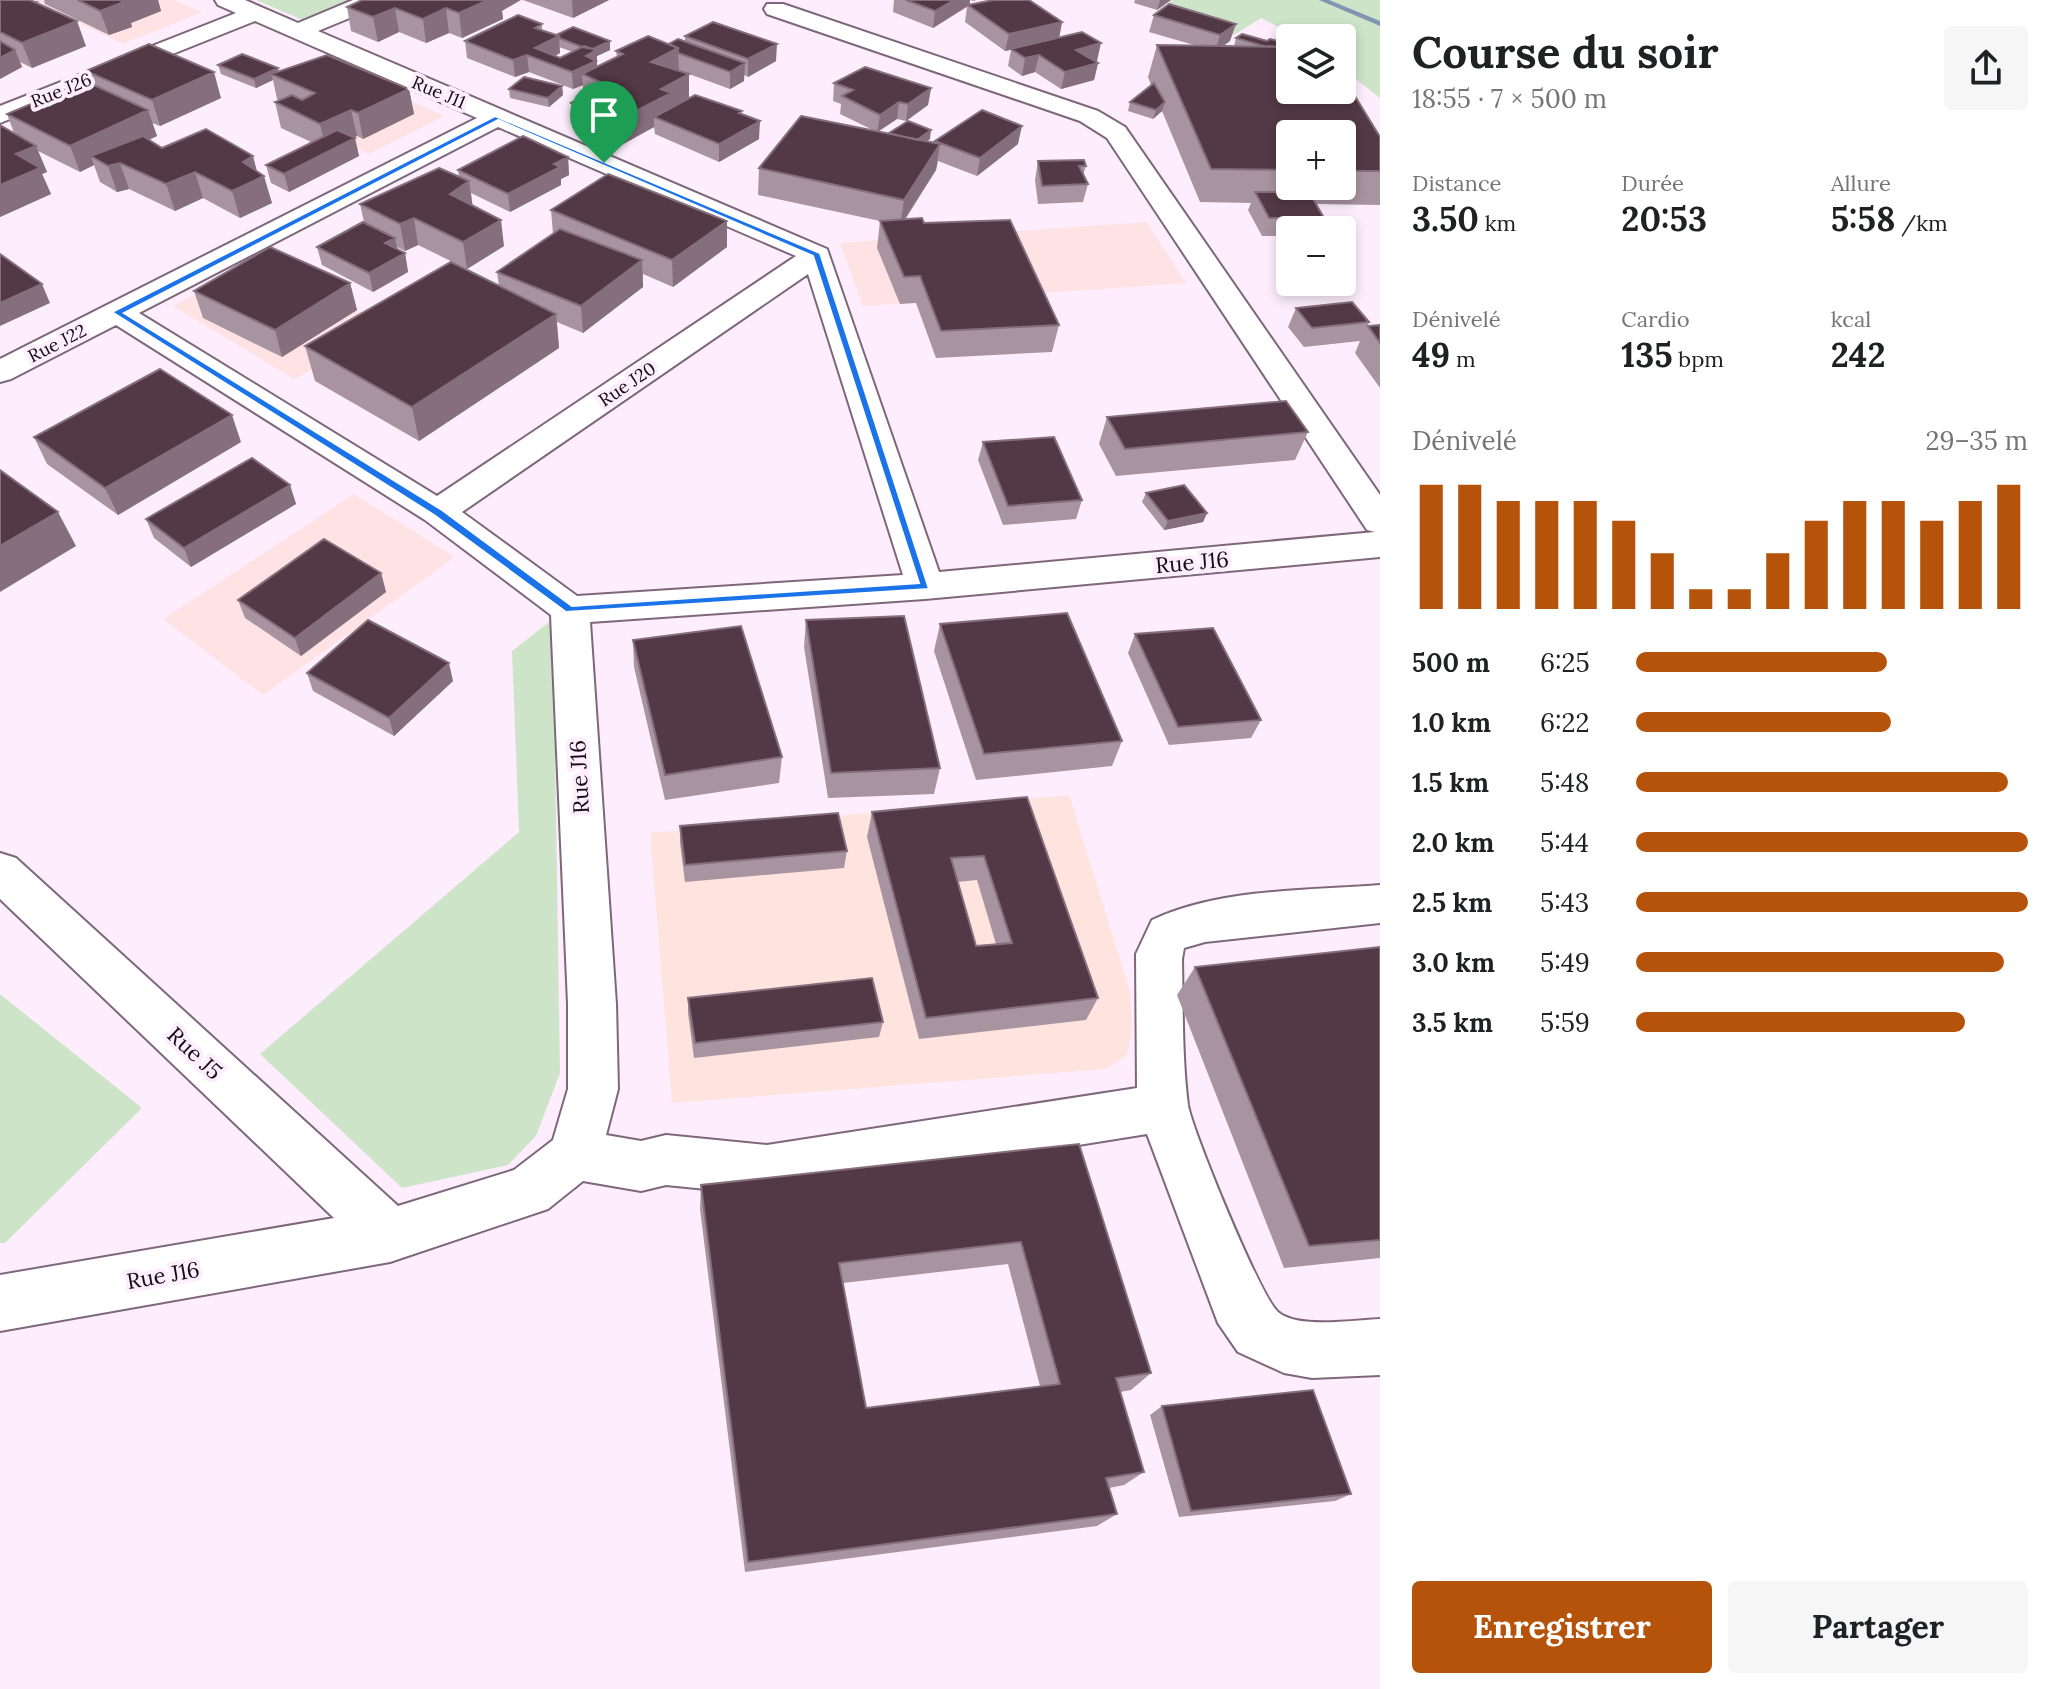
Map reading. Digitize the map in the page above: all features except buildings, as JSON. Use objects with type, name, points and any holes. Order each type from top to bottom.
[{"type":"street","name":"Rue J11","points":[[226,0],[817,255]]},
{"type":"street","points":[[298,31],[373,0]]},
{"type":"street","points":[[775,9],[1104,123],[1116,133],[1380,522]]},
{"type":"street","name":"Rue J26","points":[[0,115],[255,13]]},
{"type":"street","name":"Rue J22","points":[[0,372],[498,117]]},
{"type":"street","points":[[817,255],[925,586]]},
{"type":"street","name":"Rue J20","points":[[438,512],[817,255]]},
{"type":"street","points":[[117,312],[438,512],[570,610]]},
{"type":"street","name":"Rue J16","points":[[0,1303],[390,1235],[529,1191],[575,1155],[593,1089],[592,1004],[570,610],[925,586],[1372,547],[1380,543]]},
{"type":"street","name":"Rue J5","points":[[0,871],[390,1235]]},
{"type":"street","points":[[1380,904],[1258,914],[1192,926],[1169,933],[1159,947],[1163,1108],[1238,1303],[1258,1332],[1284,1345],[1312,1350],[1380,1347]]},
{"type":"street","points":[[575,1155],[641,1166],[666,1160],[767,1170],[1163,1108]]},
{"type":"shaded area","points":[[0,0],[174,0],[202,12],[123,44],[37,3],[0,16]]},
{"type":"shaded area","points":[[379,87],[445,116],[369,154],[303,123]]},
{"type":"shaded area","points":[[1146,222],[1186,283],[863,306],[840,243]]},
{"type":"shaded area","points":[[261,261],[391,328],[294,379],[173,306]]},
{"type":"shaded area","points":[[354,494],[455,557],[263,695],[163,619]]},
{"type":"shaded area","points":[[1069,795],[1130,992],[1132,1029],[1127,1055],[1106,1069],[672,1103],[650,833]]},
{"type":"green space","points":[[256,0],[358,0],[307,22]]},
{"type":"green space","points":[[1173,0],[1380,0],[1380,98],[1356,79],[1356,24],[1276,26],[1261,18],[1234,35],[1152,14]]},
{"type":"green space","points":[[553,619],[560,1073],[536,1136],[508,1165],[402,1188],[260,1054],[519,832],[512,651]]},
{"type":"green space","points":[[0,994],[142,1108],[5,1243],[0,1243]]},
{"type":"waterway","points":[[1323,0],[1380,24]]},
{"type":"route","points":[[498,117],[604,163],[817,255],[925,586],[570,610],[438,512],[117,312],[498,117]]}]
